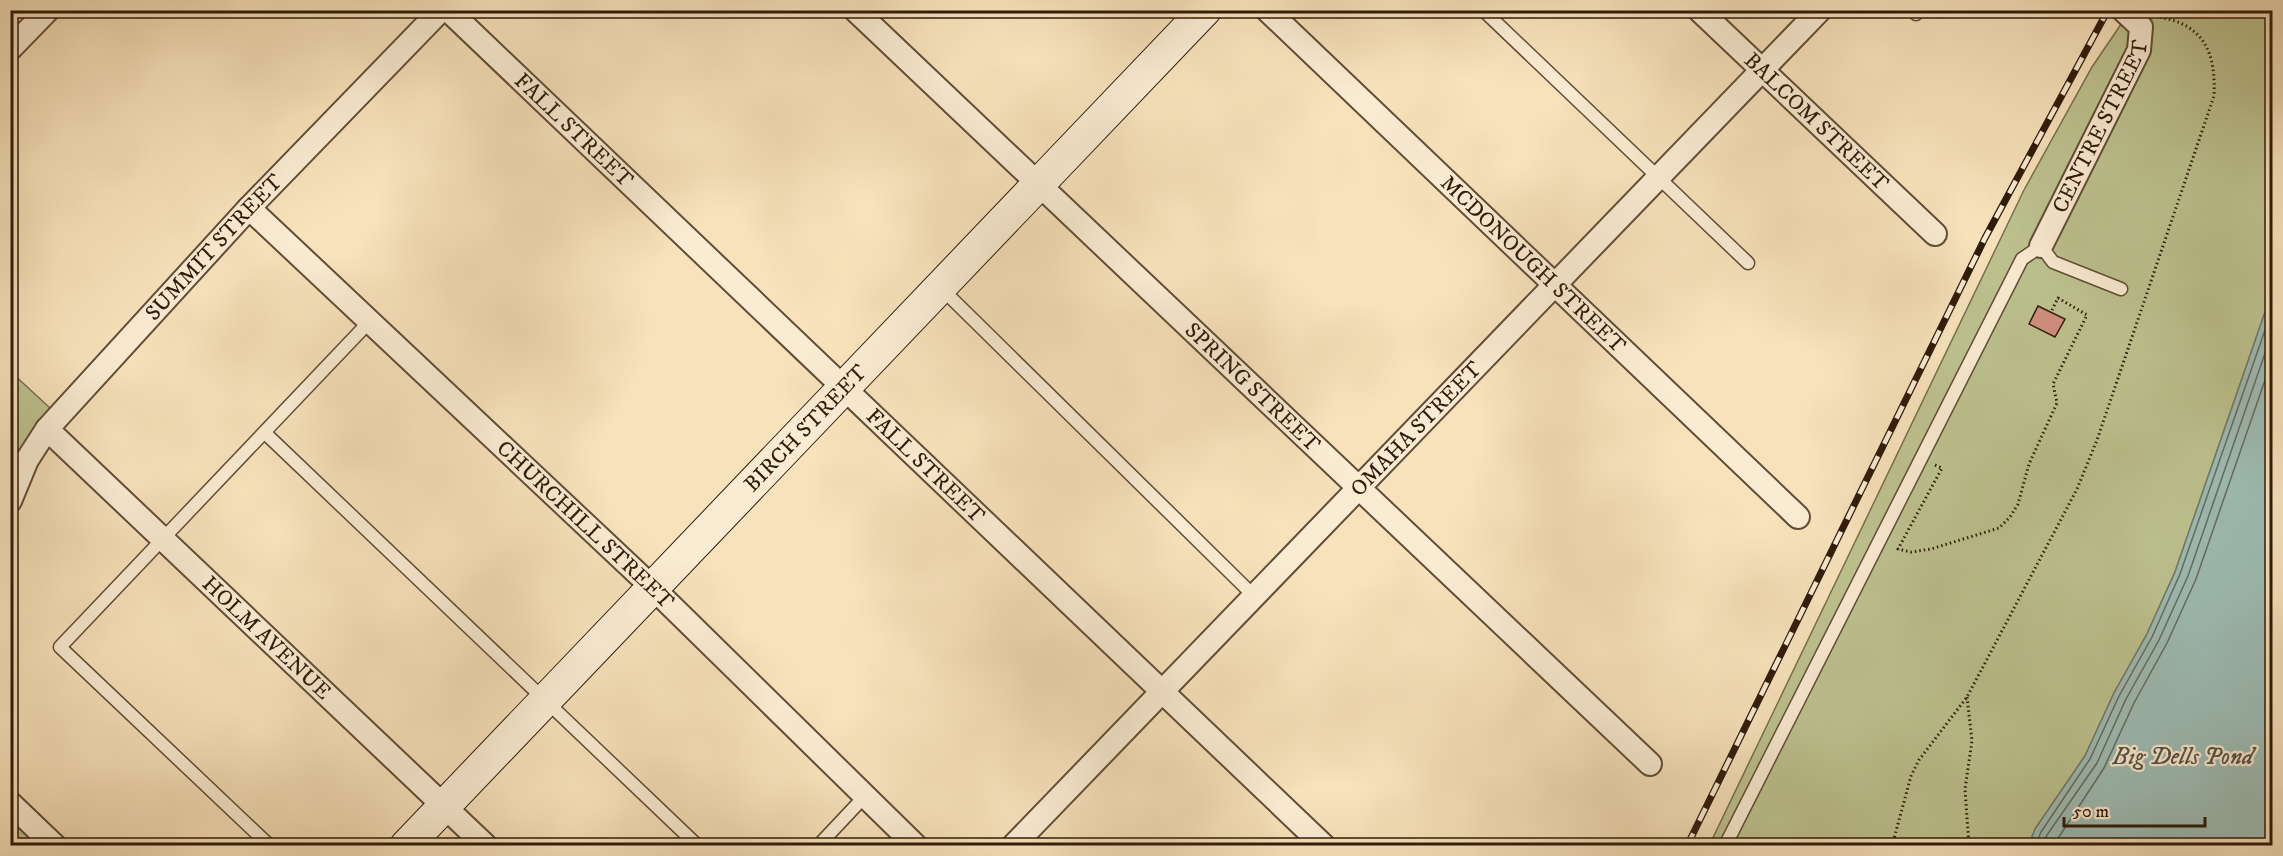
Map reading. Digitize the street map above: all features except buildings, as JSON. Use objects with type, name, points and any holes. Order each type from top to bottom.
[{"type":"main road","name":"BIRCH STREET","points":[[406,846],[1205,10]]},
{"type":"street","points":[[10,50],[48,10]]},
{"type":"street","name":"SUMMIT STREET","points":[[10,501],[27,460],[47,429],[249,208],[441,10]]},
{"type":"street","name":"FALL STREET","points":[[448,10],[1324,846]]},
{"type":"street","name":"SPRING STREET","points":[[855,10],[1650,764]]},
{"type":"street","name":"MCDONOUGH STREET","points":[[1267,10],[1556,283],[1798,517]]},
{"type":"street","name":"BALCOM STREET","points":[[1699,10],[1935,234]]},
{"type":"street","name":"OMAHA STREET","points":[[1013,846],[1820,10]]},
{"type":"street","name":"CENTRE STREET","points":[[2041,246],[2139,50],[2141,27],[2128,15]]},
{"type":"street","name":"CHURCHILL STREET","points":[[249,208],[653,588],[916,846]]},
{"type":"street","name":"HOLM AVENUE","points":[[47,429],[486,846]]},
{"type":"street","points":[[10,803],[55,846]]},
{"type":"lane","points":[[1483,10],[1748,263]]},
{"type":"lane","points":[[1725,846],[2022,259],[2041,246],[2053,262],[2121,289]]},
{"type":"lane","points":[[940,287],[1254,596]]},
{"type":"lane","points":[[270,846],[60,647],[370,321]]},
{"type":"lane","points":[[265,433],[698,846]]},
{"type":"lane","points":[[818,846],[865,796]]},
{"type":"path","points":[[1892,846],[1911,776],[1919,760],[1967,698],[2081,479],[2101,429],[2214,96],[2216,73],[2212,56],[2204,42],[2177,23],[2160,17],[2128,15]]},
{"type":"path","points":[[1922,460],[1942,468],[1898,549],[1911,552],[1931,549],[1999,528],[2010,517],[2018,504],[2029,464],[2057,403],[2053,384],[2086,315],[2058,298],[2051,312]]},
{"type":"path","points":[[1967,698],[1972,741],[1965,789],[1969,846]]},
{"type":"green space","points":[[2130,11],[2272,11],[2272,292],[2175,572],[2147,634],[2114,693],[2085,756],[2035,829],[2029,845],[1709,846],[2024,190],[2092,67]]},
{"type":"green space","points":[[11,372],[50,408],[38,423],[11,472]]},
{"type":"green space","points":[[11,816],[41,845],[11,845]]},
{"type":"water","name":"Big Dells Pond","points":[[2272,292],[2272,845],[2029,845],[2035,829],[2085,756],[2114,693],[2147,634],[2175,572]]},
{"type":"railway","points":[[1687,846],[1985,238],[2108,10]]}]
